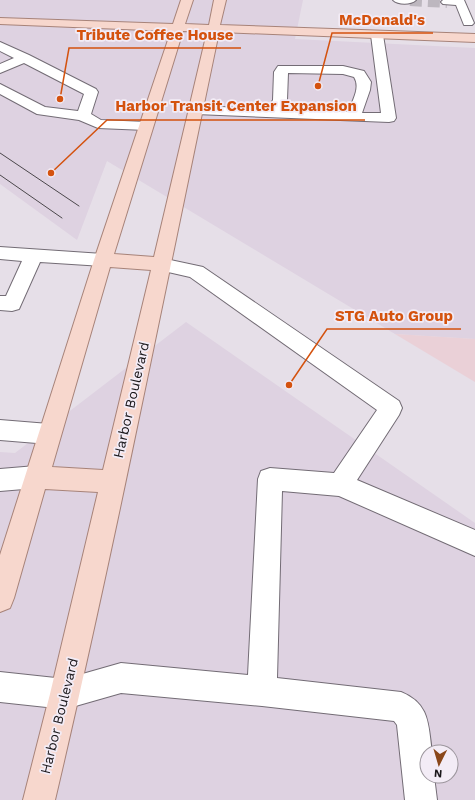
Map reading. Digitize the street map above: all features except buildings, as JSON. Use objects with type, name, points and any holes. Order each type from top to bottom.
[{"type":"main road","points":[[0,598],[49,434],[146,126],[178,18],[187,0]]},
{"type":"main road","name":"Harbor Boulevard","points":[[39,800],[65,694],[113,482],[220,0]]},
{"type":"main road","points":[[0,21],[178,18],[199,14],[232,15]]},
{"type":"main road","points":[[178,18],[213,29],[475,38]]},
{"type":"main road","points":[[453,22],[471,23]]},
{"type":"main road","points":[[103,260],[161,264]]},
{"type":"main road","points":[[36,477],[113,482]]},
{"type":"street","points":[[399,0],[410,0]]},
{"type":"street","points":[[447,2],[460,2],[471,23]]},
{"type":"street","points":[[196,110],[389,118],[377,35]]},
{"type":"street","points":[[0,46],[91,92],[83,116]]},
{"type":"street","points":[[0,69],[25,58]]},
{"type":"street","points":[[271,114],[280,100],[281,72],[283,69],[336,70],[354,72],[363,79],[363,90],[353,117]]},
{"type":"street","points":[[0,88],[42,111],[83,116],[98,124],[146,126]]},
{"type":"street","points":[[0,254],[103,260]]},
{"type":"street","points":[[0,303],[12,304],[33,256]]},
{"type":"street","points":[[161,264],[196,272],[391,408],[340,485]]},
{"type":"street","points":[[0,430],[49,434]]},
{"type":"street","points":[[0,480],[36,477]]},
{"type":"street","points":[[262,691],[270,479],[340,485],[475,542]]},
{"type":"street","points":[[0,687],[65,694],[121,678],[262,691],[401,707],[412,718],[421,800]]},
{"type":"shaded area","points":[[0,0],[303,0],[295,39],[475,48],[475,339],[395,334],[107,161],[77,240],[0,184]]},
{"type":"shaded area","points":[[186,322],[475,523],[475,800],[0,800],[0,452],[15,453]]},
{"type":"shaded area","points":[[395,334],[475,339],[475,382]]},
{"type":"tunnel","points":[[410,0],[447,2]]},
{"type":"tram line","points":[[0,153],[79,206]]},
{"type":"tram line","points":[[0,175],[62,218]]},
{"type":"place","name":"McDonald's","points":[[318,86]]},
{"type":"place","name":"Tribute Coffee House","points":[[60,99]]},
{"type":"place","name":"Harbor Transit Center Expansion","points":[[51,173]]},
{"type":"place","name":"STG Auto Group","points":[[289,385]]}]
